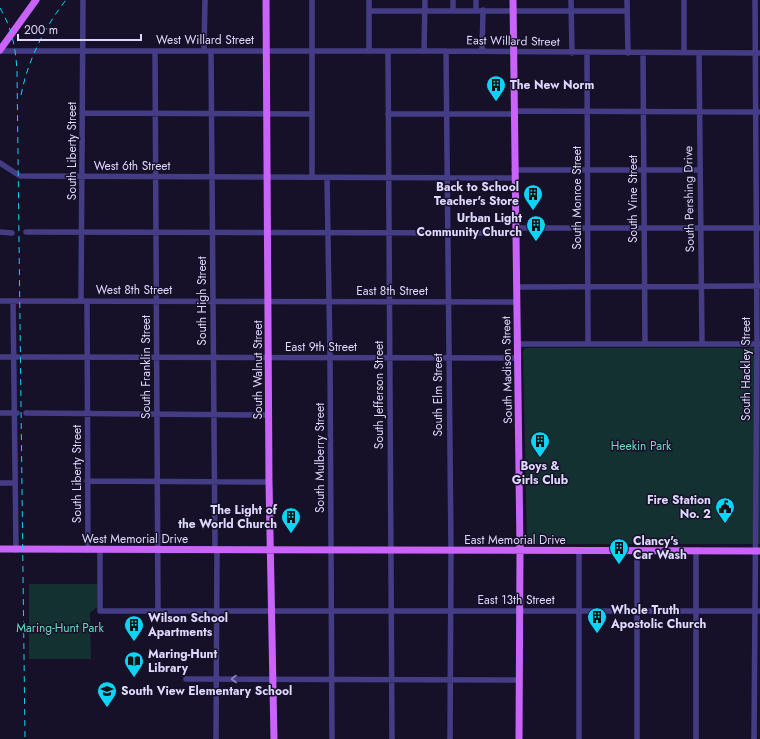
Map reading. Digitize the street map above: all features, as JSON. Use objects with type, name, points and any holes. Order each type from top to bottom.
[{"type":"main road","points":[[0,51],[36,0]]},
{"type":"main road","name":"South Walnut Street","points":[[266,0],[269,482],[274,739]]},
{"type":"main road","name":"South Madison Street","points":[[513,0],[520,550],[519,739]]},
{"type":"main road","name":"West Memorial Drive","points":[[0,549],[270,550]]},
{"type":"main road","name":"East Memorial Drive","points":[[270,550],[757,550]]},
{"type":"street","name":"South Liberty Street","points":[[83,0],[82,232],[87,357],[88,550]]},
{"type":"street","points":[[204,51],[205,0]]},
{"type":"street","points":[[312,0],[312,178]]},
{"type":"street","points":[[369,0],[369,51]]},
{"type":"street","points":[[424,51],[425,0]]},
{"type":"street","points":[[453,0],[453,10]]},
{"type":"street","points":[[476,0],[476,10]]},
{"type":"street","points":[[572,0],[572,53]]},
{"type":"street","points":[[627,0],[628,53]]},
{"type":"street","points":[[684,0],[684,53]]},
{"type":"street","name":"South Hackley Street","points":[[754,739],[757,611],[759,344],[758,53],[755,0]]},
{"type":"street","points":[[482,51],[483,10]]},
{"type":"street","points":[[369,11],[627,11]]},
{"type":"street","name":"West Willard Street","points":[[0,51],[266,51]]},
{"type":"street","name":"South Franklin Street","points":[[155,51],[158,611]]},
{"type":"street","name":"South High Street","points":[[211,51],[210,113],[213,234],[214,482],[217,611],[216,739]]},
{"type":"street","name":"East Willard Street","points":[[266,51],[758,53]]},
{"type":"street","name":"South Jefferson Street","points":[[388,51],[392,739]]},
{"type":"street","name":"South Elm Street","points":[[446,51],[451,551],[450,739]]},
{"type":"street","name":"South Monroe Street","points":[[587,53],[588,344]]},
{"type":"street","name":"South Vine Street","points":[[643,53],[645,344]]},
{"type":"street","name":"South Pershing Drive","points":[[699,53],[702,344]]},
{"type":"street","points":[[388,114],[758,112]]},
{"type":"street","points":[[82,113],[312,114]]},
{"type":"street","name":"West 6th Street","points":[[0,163],[18,176],[515,178]]},
{"type":"street","points":[[514,170],[700,170]]},
{"type":"street","name":"South Mulberry Street","points":[[327,178],[330,302],[332,739]]},
{"type":"street","points":[[26,232],[448,234],[588,229],[758,228]]},
{"type":"street","points":[[0,232],[12,233]]},
{"type":"street","points":[[517,287],[758,286]]},
{"type":"street","name":"West 8th Street","points":[[0,301],[268,302]]},
{"type":"street","points":[[13,301],[18,357],[14,483],[16,550]]},
{"type":"street","name":"East 8th Street","points":[[268,302],[517,302]]},
{"type":"street","points":[[517,344],[759,344]]},
{"type":"street","name":"East 9th Street","points":[[0,357],[517,358]]},
{"type":"street","points":[[0,413],[16,413]]},
{"type":"street","points":[[26,413],[269,415]]},
{"type":"street","points":[[87,481],[269,482]]},
{"type":"street","points":[[0,483],[14,483]]},
{"type":"street","name":"East 13th Street","points":[[100,550],[100,611],[757,611]]},
{"type":"street","points":[[579,550],[579,739]]},
{"type":"street","points":[[696,550],[696,739]]},
{"type":"street","points":[[637,551],[637,739]]},
{"type":"street","points":[[186,679],[332,681],[519,680]]},
{"type":"green space","name":"Heekin Park","points":[[525,348],[760,348],[760,544],[527,544],[523,351]]},
{"type":"green space","name":"Maring-Hunt Park","points":[[29,584],[97,584],[97,607],[90,613],[91,659],[29,659]]},
{"type":"railway","points":[[21,95],[28,69],[38,45],[44,33],[66,0]]},
{"type":"railway","points":[[0,8],[8,23],[13,39],[17,72],[25,739]]},
{"type":"place","name":"The New Norm","points":[[496,102]]},
{"type":"place","name":"Back to School Teacher's Store","points":[[533,211]]},
{"type":"place","name":"Urban Light Community Church","points":[[536,242]]},
{"type":"place","name":"Boys & Girls Club","points":[[540,458]]},
{"type":"place","name":"Fire Station No. 2","points":[[725,524]]},
{"type":"place","name":"The Light of the World Church","points":[[291,534]]},
{"type":"place","name":"Clancy's Car Wash","points":[[619,565]]},
{"type":"place","name":"Whole Truth Apostolic Church","points":[[597,634]]},
{"type":"place","name":"Wilson School Apartments","points":[[134,642]]},
{"type":"place","name":"Maring-Hunt Library","points":[[134,678]]},
{"type":"place","name":"South View Elementary School","points":[[107,708]]}]
